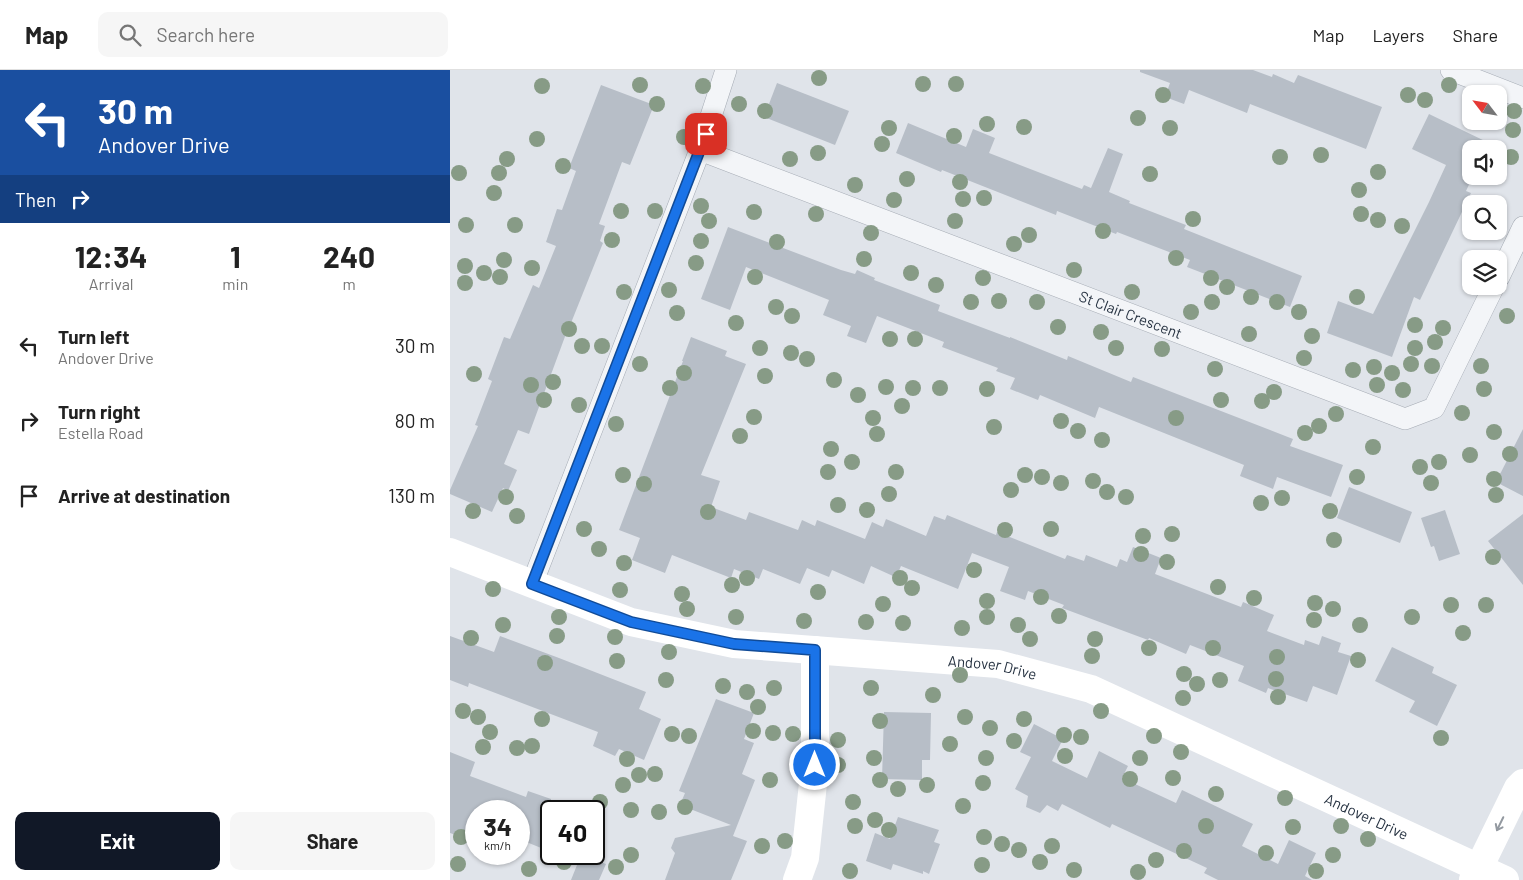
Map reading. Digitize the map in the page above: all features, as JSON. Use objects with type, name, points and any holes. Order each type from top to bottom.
[{"type":"street","points":[[532,584],[700,150],[726,70]]},
{"type":"street","points":[[1451,70],[1523,98]]},
{"type":"street","name":"St Clair Crescent","points":[[700,150],[1405,419],[1434,408],[1490,295]]},
{"type":"street","points":[[1507,260],[1523,227]]},
{"type":"street","name":"Andover Drive","points":[[450,552],[631,622],[734,644],[998,664],[1091,689],[1476,873],[1505,880]]},
{"type":"street","points":[[797,880],[805,858],[815,765],[815,650]]},
{"type":"street","points":[[1476,873],[1518,788],[1523,783]]},
{"type":"building","points":[[1140,70],[1253,70],[1272,77],[1273,74],[1294,83],[1298,75],[1382,107],[1366,149],[1250,104],[1247,113],[1189,90],[1184,104],[1165,97],[1170,83],[1140,72]]},
{"type":"building","points":[[777,83],[849,111],[835,145],[764,117]]},
{"type":"building","points":[[601,85],[654,105],[630,165],[622,162],[599,224],[605,226],[600,241],[603,243],[570,323],[529,434],[518,430],[504,464],[517,470],[508,491],[503,488],[492,512],[450,494],[450,490],[478,426],[475,425],[492,381],[488,379],[504,337],[510,339],[533,285],[539,288],[556,246],[546,242],[557,209],[562,210],[576,171],[569,168]]},
{"type":"building","points":[[1429,114],[1483,140],[1462,140],[1462,185],[1469,185],[1466,191],[1471,193],[1470,195],[1462,195],[1462,212],[1420,300],[1414,297],[1392,357],[1327,333],[1338,301],[1373,314],[1429,202],[1446,165],[1412,149]]},
{"type":"building","points":[[908,123],[966,147],[973,129],[995,138],[989,153],[1082,189],[1084,185],[1091,188],[1108,148],[1123,154],[1109,192],[1130,201],[1129,203],[1186,225],[1184,229],[1302,276],[1290,307],[1187,267],[1190,260],[1057,211],[1056,215],[896,153]]},
{"type":"building","points":[[728,227],[841,270],[855,274],[857,270],[875,278],[874,280],[940,305],[938,311],[1067,360],[1068,356],[1131,382],[1133,377],[1293,439],[1290,446],[1343,465],[1331,497],[1277,477],[1273,489],[1240,476],[1244,465],[1099,407],[1095,418],[1040,395],[1038,400],[1010,389],[1015,378],[996,371],[998,368],[942,347],[944,342],[877,316],[866,343],[847,336],[851,326],[823,315],[829,300],[746,267],[730,310],[701,299]]},
{"type":"building","points":[[691,337],[727,351],[725,356],[746,364],[701,475],[720,481],[711,507],[746,520],[749,512],[798,530],[802,520],[815,526],[817,520],[865,539],[872,522],[883,527],[886,519],[926,536],[934,516],[945,520],[947,515],[996,535],[997,532],[1065,559],[1067,555],[1084,561],[1086,555],[1117,567],[1120,559],[1127,562],[1133,547],[1161,558],[1155,574],[1241,607],[1243,602],[1274,615],[1267,631],[1304,645],[1305,640],[1319,645],[1322,636],[1341,643],[1338,652],[1351,656],[1337,695],[1313,686],[1307,702],[1268,688],[1266,693],[1238,681],[1244,666],[1190,645],[1186,654],[1149,638],[1148,640],[1062,608],[1064,605],[1028,591],[1025,600],[1000,591],[1009,567],[972,553],[958,589],[901,566],[898,573],[894,572],[893,576],[871,566],[864,584],[832,570],[829,577],[807,568],[800,584],[763,569],[759,579],[734,569],[731,578],[672,555],[665,573],[632,560],[640,538],[619,530]]},
{"type":"building","points":[[1523,429],[1523,496],[1496,482]]},
{"type":"building","points":[[1349,487],[1412,512],[1400,543],[1337,518]]},
{"type":"building","points":[[1445,510],[1460,554],[1439,561],[1434,546],[1431,547],[1421,518]]},
{"type":"building","points":[[1523,514],[1523,585],[1488,541]]},
{"type":"building","points":[[450,636],[494,652],[500,636],[646,692],[639,709],[661,719],[644,760],[619,749],[615,756],[593,746],[598,732],[469,683],[468,687],[450,680]]},
{"type":"building","points":[[1392,647],[1434,667],[1432,673],[1457,685],[1437,726],[1409,712],[1415,701],[1375,681]]},
{"type":"building","points":[[716,699],[754,713],[744,739],[754,743],[742,774],[755,780],[733,836],[747,841],[731,880],[665,880],[675,853],[671,848],[675,838],[731,825],[680,805],[685,793],[679,791]]},
{"type":"building","points":[[884,712],[931,713],[930,760],[922,760],[922,780],[882,779]]},
{"type":"building","points":[[1034,724],[1063,739],[1052,761],[1087,778],[1099,751],[1128,766],[1122,778],[1176,803],[1182,790],[1253,824],[1242,846],[1278,864],[1289,840],[1316,853],[1305,876],[1312,880],[1218,880],[1204,873],[1207,868],[1112,824],[1110,828],[1062,804],[1058,811],[1047,805],[1040,813],[1026,807],[1028,796],[1015,789],[1031,757],[1020,752]]},
{"type":"building","points":[[450,752],[475,762],[470,776],[526,797],[528,791],[551,799],[540,800],[540,848],[530,843],[530,800],[465,800],[465,838],[450,833]]},
{"type":"building","points":[[898,817],[939,830],[934,842],[940,844],[929,874],[923,871],[923,874],[893,864],[891,870],[866,861],[875,833],[890,839]]},
{"type":"building","points":[[606,864],[599,880],[571,880],[577,865]]},
{"type":"route","points":[[706,134],[532,584],[631,622],[734,644],[815,650],[815,765]]}]
